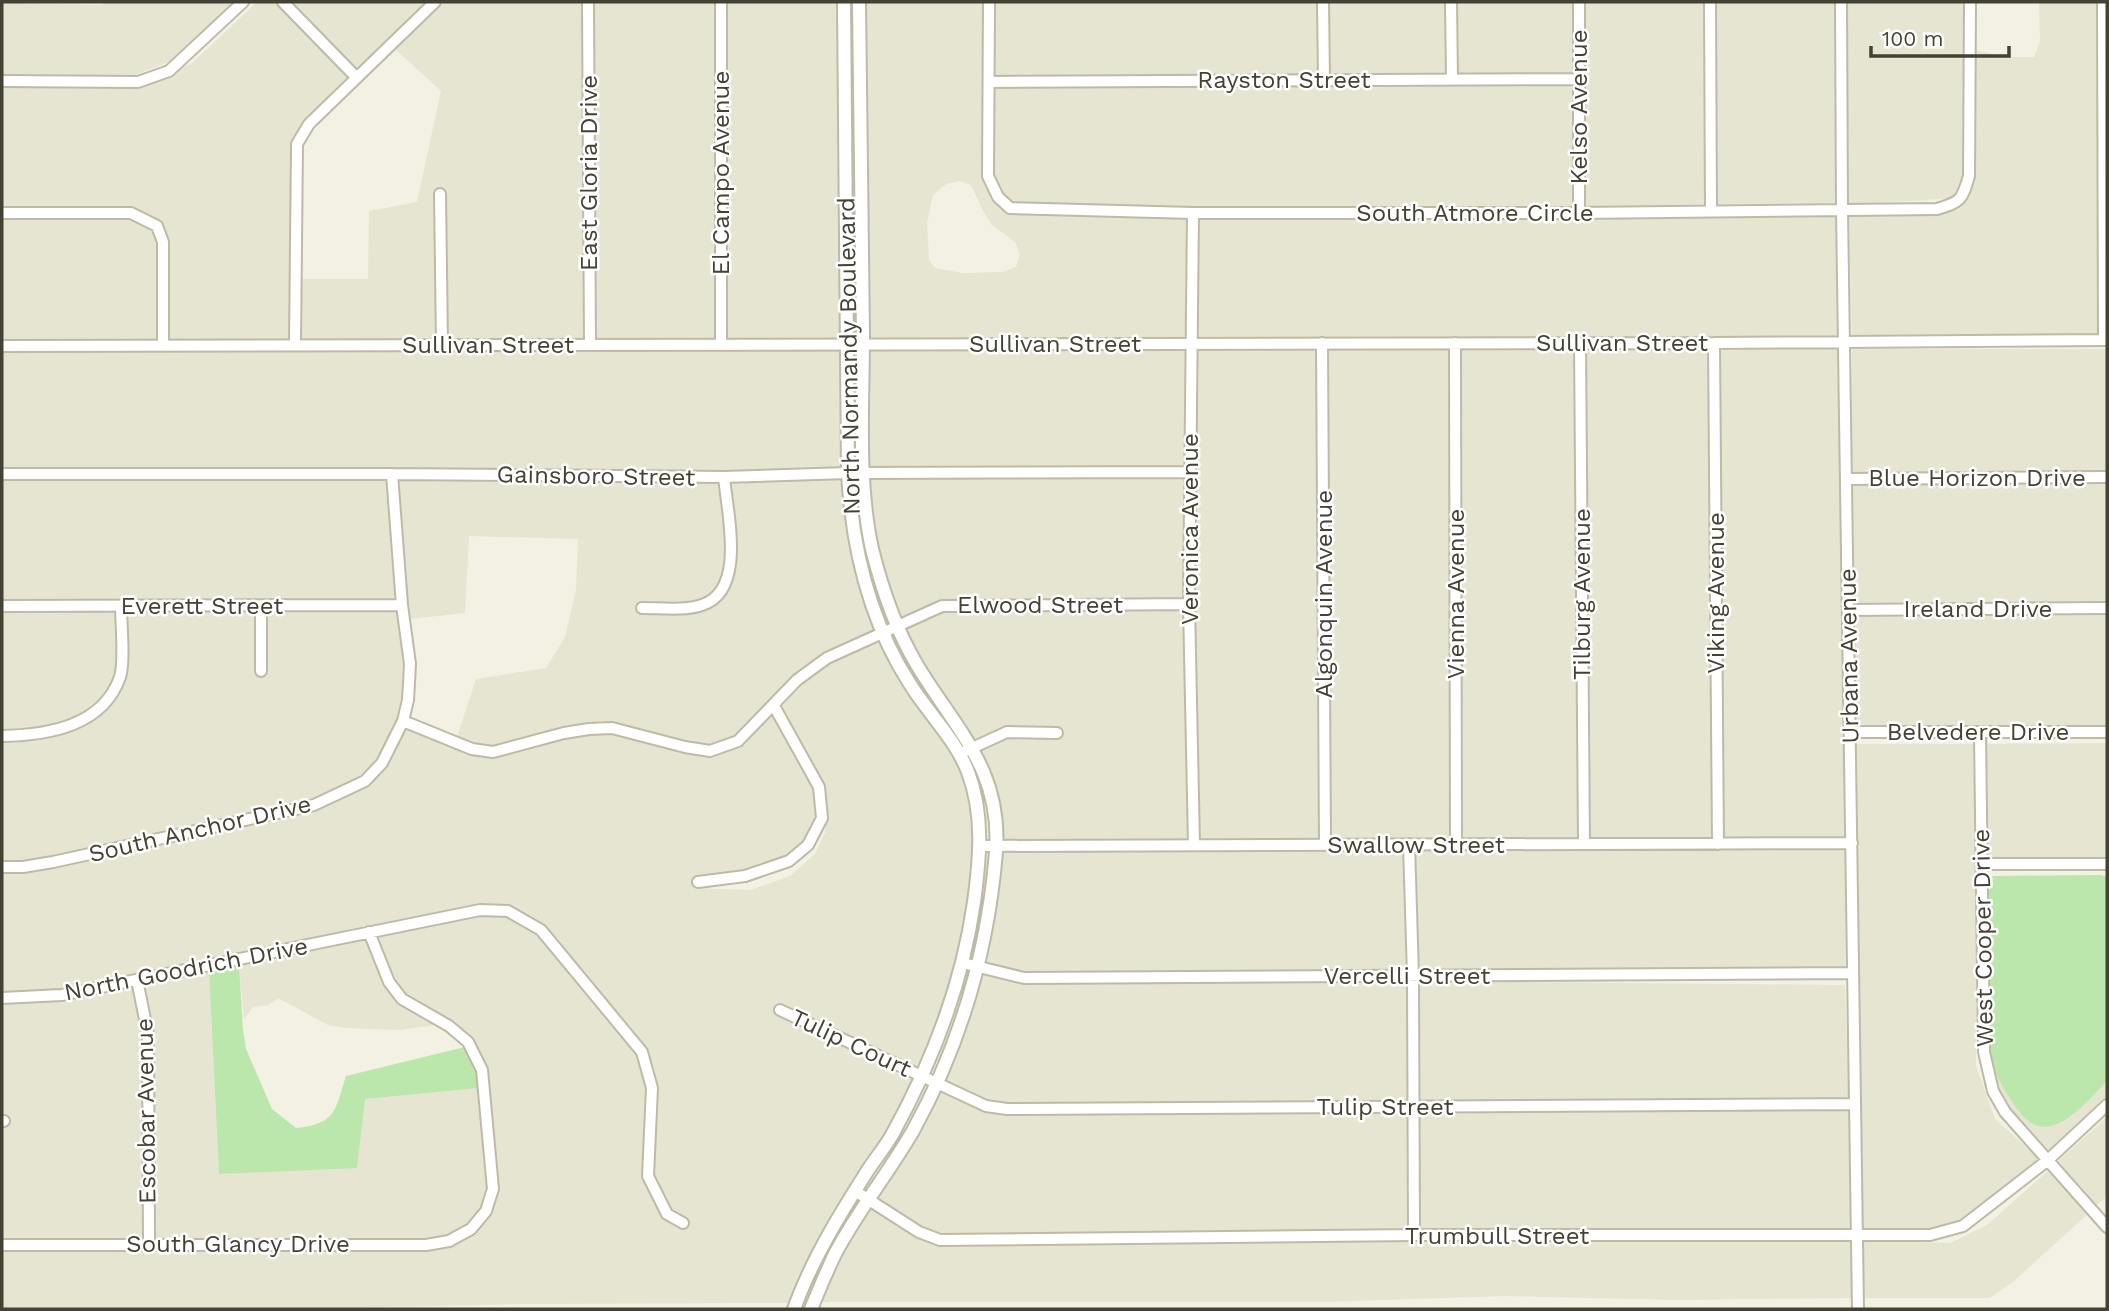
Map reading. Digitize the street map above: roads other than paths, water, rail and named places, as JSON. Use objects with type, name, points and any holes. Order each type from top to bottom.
[{"type":"street","points":[[2,81],[138,82],[169,71],[243,2]]},
{"type":"street","points":[[283,2],[356,77]]},
{"type":"street","points":[[295,345],[297,144],[309,124],[435,2]]},
{"type":"street","name":"East Gloria Drive","points":[[588,2],[590,345]]},
{"type":"street","name":"El Campo Avenue","points":[[720,2],[720,345]]},
{"type":"street","name":"North Normandy Boulevard","points":[[794,1309],[813,1264],[890,1137],[922,1076],[943,1028],[963,963],[976,889],[980,846],[976,797],[967,769],[907,681],[883,632],[859,558],[852,517],[848,474],[844,2]]},
{"type":"street","name":"North Normandy Boulevard","points":[[811,1309],[836,1252],[911,1134],[955,1041],[978,967],[990,908],[996,846],[995,818],[985,774],[972,747],[933,691],[897,626],[872,546],[864,474],[859,2]]},
{"type":"street","points":[[989,2],[989,82]]},
{"type":"street","points":[[1324,2],[1324,80]]},
{"type":"street","points":[[1451,2],[1452,79]]},
{"type":"street","name":"Kelso Avenue","points":[[1579,2],[1579,213]]},
{"type":"street","points":[[1710,2],[1711,210]]},
{"type":"street","name":"Urbana Avenue","points":[[1841,2],[1858,1309]]},
{"type":"street","name":"South Atmore Circle","points":[[989,82],[988,176],[998,197],[1010,208],[1193,214],[1937,209],[1956,204],[1964,194],[1969,176],[1970,2]]},
{"type":"street","points":[[2103,2],[2106,340]]},
{"type":"street","name":"Rayston Street","points":[[989,82],[1579,79]]},
{"type":"street","points":[[440,194],[442,345]]},
{"type":"street","points":[[2,213],[131,213],[157,226],[163,242],[163,345]]},
{"type":"street","name":"Veronica Avenue","points":[[1193,214],[1189,604],[1194,845]]},
{"type":"street","name":"Sullivan Street","points":[[2,346],[2106,340]]},
{"type":"street","name":"Algonquin Avenue","points":[[1322,343],[1325,845]]},
{"type":"street","name":"Vienna Avenue","points":[[1455,343],[1456,844]]},
{"type":"street","name":"Tilburg Avenue","points":[[1580,343],[1584,844]]},
{"type":"street","name":"Viking Avenue","points":[[1714,343],[1718,844]]},
{"type":"street","name":"Gainsboro Street","points":[[2,474],[724,477],[1189,472]]},
{"type":"street","name":"South Anchor Drive","points":[[2,867],[52,862],[314,805],[365,781],[382,762],[403,721],[408,700],[410,664],[402,605],[392,474]]},
{"type":"street","points":[[642,608],[703,605],[722,591],[729,578],[731,556],[724,477]]},
{"type":"street","name":"Blue Horizon Drive","points":[[1847,479],[2107,477]]},
{"type":"street","name":"Elwood Street","points":[[403,721],[472,748],[493,752],[564,733],[612,728],[710,751],[738,741],[796,680],[827,658],[942,606],[1189,604]]},
{"type":"street","name":"Everett Street","points":[[2,606],[402,605]]},
{"type":"street","points":[[2,736],[51,730],[83,721],[107,704],[121,674],[121,606]]},
{"type":"street","points":[[261,606],[261,671]]},
{"type":"street","name":"Ireland Drive","points":[[1848,610],[2107,608]]},
{"type":"street","points":[[698,882],[745,876],[789,861],[808,845],[822,818],[819,787],[774,706]]},
{"type":"street","points":[[959,754],[1007,732],[1057,733]]},
{"type":"street","name":"Belvedere Drive","points":[[1850,732],[2107,732]]},
{"type":"street","name":"West Cooper Drive","points":[[1980,733],[1984,1052],[1993,1091],[2005,1112],[2107,1226]]},
{"type":"street","name":"Swallow Street","points":[[980,846],[1852,843]]},
{"type":"street","points":[[1409,844],[1413,976],[1414,1235]]},
{"type":"street","points":[[1982,864],[2107,863]]},
{"type":"street","name":"North Goodrich Drive","points":[[2,998],[62,995],[480,910],[508,911],[541,930],[642,1052],[652,1088],[648,1176],[667,1214],[683,1223]]},
{"type":"street","name":"South Glancy Drive","points":[[2,1245],[426,1245],[449,1241],[471,1229],[486,1211],[493,1189],[482,1070],[468,1042],[449,1026],[402,999],[389,982],[369,932]]},
{"type":"street","name":"Vercelli Street","points":[[963,963],[1024,978],[1853,973]]},
{"type":"street","name":"Escobar Avenue","points":[[137,980],[148,1034],[149,1243]]},
{"type":"street","name":"Tulip Court","points":[[779,1010],[922,1076]]},
{"type":"street","name":"Tulip Street","points":[[922,1076],[986,1106],[1007,1109],[1854,1104]]},
{"type":"street","name":"Trumbull Street","points":[[855,1191],[919,1232],[940,1240],[1414,1235],[1930,1235],[1963,1226],[2048,1160],[2107,1105]]}]
